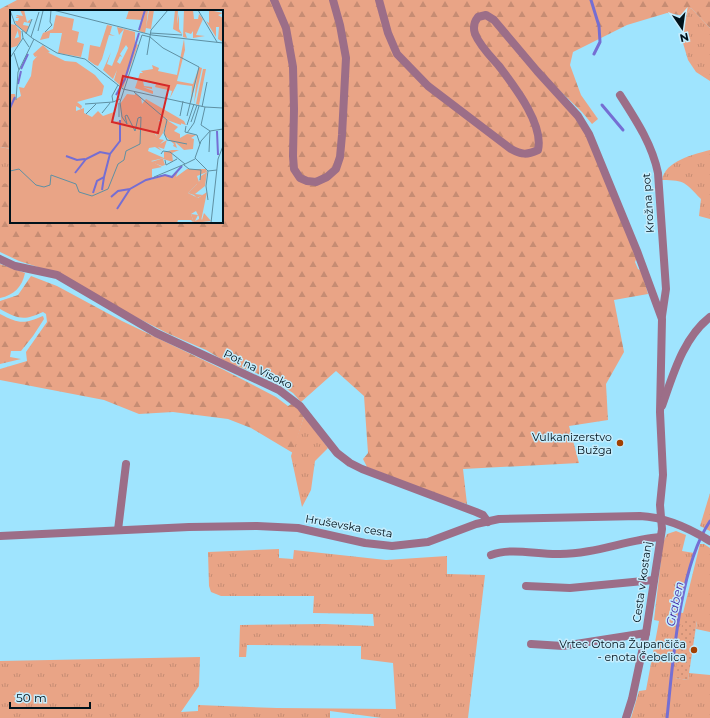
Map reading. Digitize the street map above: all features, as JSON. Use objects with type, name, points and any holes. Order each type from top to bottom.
[{"type":"street","points":[[274,0],[286,28],[293,67],[294,169],[300,178],[307,181],[316,182],[327,177],[336,170],[340,157],[346,58],[340,25],[333,0]]},
{"type":"street","name":"Krožna pot","points":[[380,0],[388,33],[397,54],[410,69],[428,86],[511,149],[522,154],[530,154],[538,150],[540,143],[538,133],[513,84],[483,47],[475,33],[475,21],[478,17],[483,15],[494,20],[537,71],[578,116],[590,134],[637,251],[662,319]]},
{"type":"street","name":"Krožna pot","points":[[620,95],[642,130],[655,161],[666,288],[662,319],[660,412],[663,475],[660,505],[661,519]]},
{"type":"street","name":"Pot na Visoko","points":[[0,259],[15,266],[57,275],[156,333],[279,390],[300,406],[337,453],[350,463],[476,512],[483,515],[488,522]]},
{"type":"street","name":"Krožna pot","points":[[660,412],[680,356],[702,323],[710,317]]},
{"type":"street","points":[[118,530],[126,464]]},
{"type":"street","name":"Hruševska cesta","points":[[0,536],[236,526],[286,527],[323,532],[376,545],[392,546],[428,542],[488,522],[511,518],[640,516],[661,519],[708,540]]},
{"type":"street","name":"Cesta v kostanj","points":[[626,718],[632,699],[646,633],[660,537],[661,519]]},
{"type":"street","points":[[490,555],[503,551],[561,554],[660,537]]},
{"type":"street","points":[[526,586],[570,588],[654,580]]},
{"type":"street","points":[[531,644],[563,646],[646,633]]},
{"type":"green space","points":[[17,0],[710,0],[710,28],[691,8],[685,16],[667,13],[627,25],[573,52],[570,65],[581,95],[598,119],[592,124],[582,112],[553,84],[583,124],[637,257],[635,262],[638,269],[642,271],[648,294],[614,300],[624,352],[606,384],[608,420],[569,426],[579,463],[463,469],[467,504],[449,499],[367,467],[363,459],[368,453],[364,396],[336,371],[301,402],[293,393],[279,384],[254,372],[228,363],[206,350],[167,333],[38,267],[19,261],[0,252],[0,184],[10,184],[10,223],[223,223],[223,10],[10,10],[10,149],[0,147],[0,9]]},
{"type":"green space","points":[[691,8],[710,28],[710,81],[696,72],[688,60],[683,43],[685,16]]},
{"type":"green space","points":[[0,147],[10,149],[10,184],[0,184]]},
{"type":"green space","points":[[710,150],[710,219],[699,216],[701,199],[688,186],[681,182],[662,180],[664,173],[674,163],[689,156]]},
{"type":"green space","points":[[0,264],[25,273],[24,278],[17,290],[5,297],[0,298]]},
{"type":"green space","points":[[31,276],[57,286],[122,321],[224,370],[276,397],[288,406],[293,403],[304,416],[293,453],[251,428],[228,419],[173,412],[139,414],[104,400],[0,380],[0,369],[27,361],[26,352],[47,322],[46,314],[43,312],[31,317],[21,318],[0,309],[0,301],[18,295]]},
{"type":"green space","points":[[0,314],[12,320],[22,322],[43,316],[44,319],[21,351],[11,351],[10,357],[21,359],[0,364]]},
{"type":"green space","points":[[304,416],[328,448],[315,461],[311,490],[302,507],[291,456]]},
{"type":"green space","points":[[710,493],[710,531],[700,526]]},
{"type":"green space","points":[[676,531],[686,535],[682,551],[694,553],[678,612],[683,613],[700,544],[704,544],[710,548],[710,632],[696,629],[697,620],[675,678],[688,680],[689,673],[710,675],[710,718],[631,718],[639,691],[646,690],[659,621],[654,620],[663,543],[667,534]]},
{"type":"green space","points":[[279,549],[279,558],[293,559],[294,550],[386,560],[447,556],[447,574],[485,575],[468,718],[382,718],[330,711],[330,718],[0,718],[0,661],[200,657],[199,686],[181,712],[198,711],[198,705],[277,708],[396,709],[393,663],[361,659],[361,646],[247,645],[246,657],[239,657],[240,625],[325,624],[374,626],[373,614],[313,613],[314,596],[221,596],[211,592],[209,586],[208,552]]},
{"type":"green space","points":[[683,618],[697,620],[688,680],[675,678]]},
{"type":"waterway","name":"Graben","points":[[591,0],[599,26],[600,42],[594,54]]},
{"type":"waterway","name":"Graben","points":[[602,105],[623,130]]},
{"type":"waterway","name":"Graben","points":[[667,718],[675,643],[684,589],[699,540],[710,521]]},
{"type":"place","name":"Vulkanizerstvo Bužga","points":[[620,443]]},
{"type":"place","name":"Vrtec Otona Župančiča - enota Čebelica","points":[[694,650]]}]
